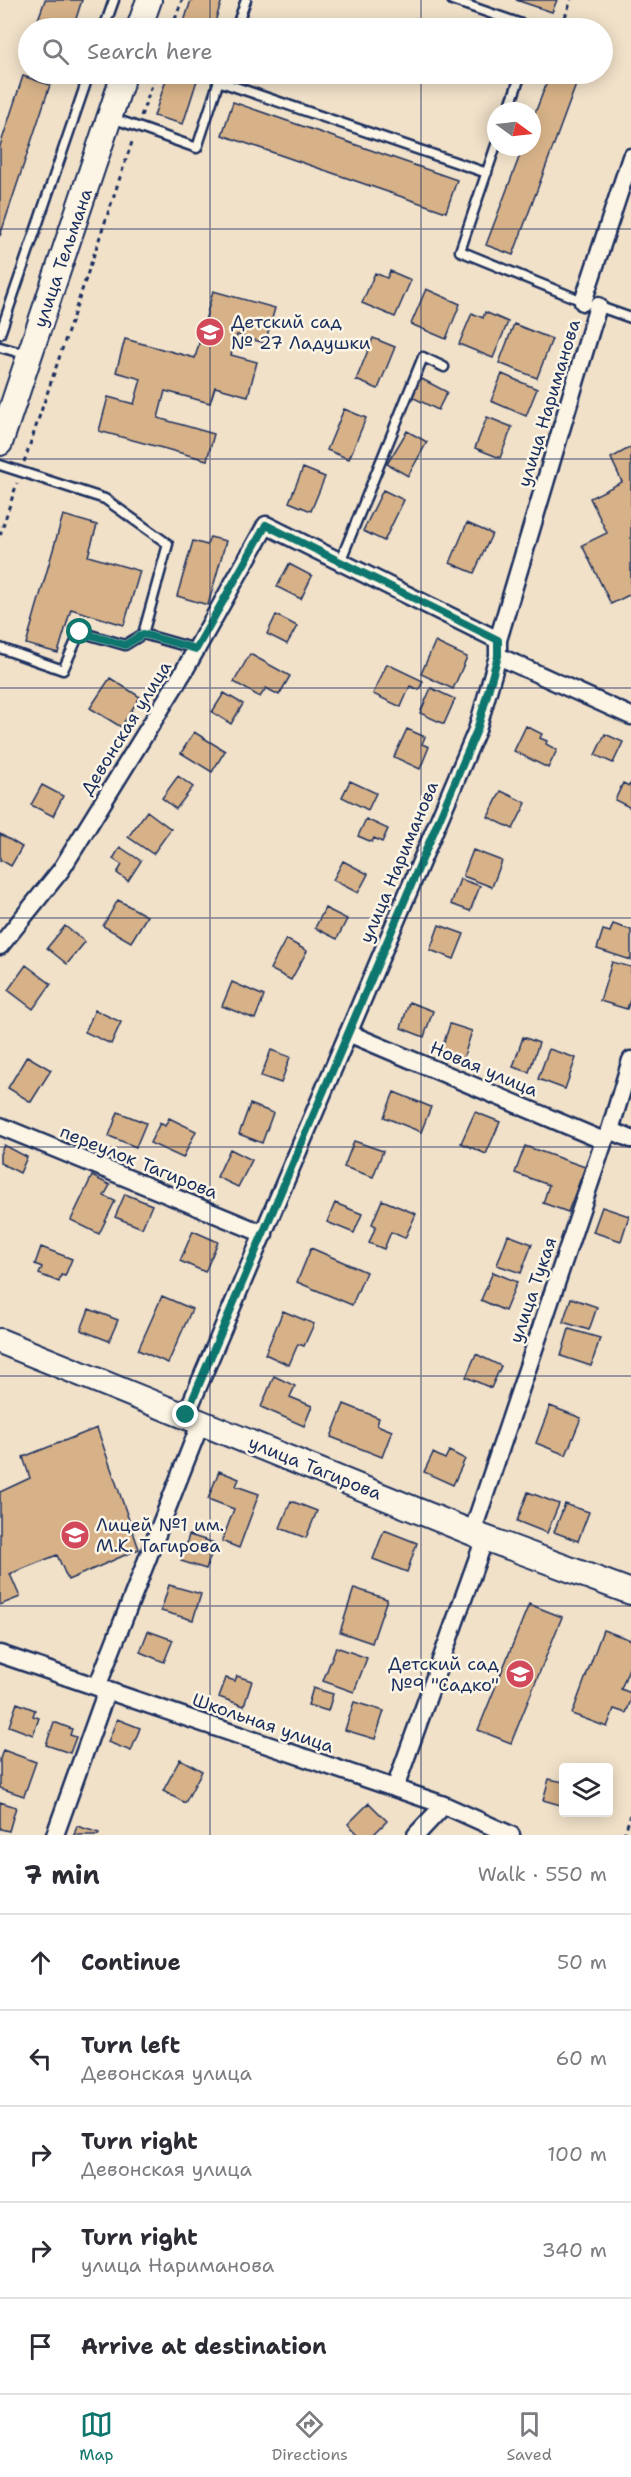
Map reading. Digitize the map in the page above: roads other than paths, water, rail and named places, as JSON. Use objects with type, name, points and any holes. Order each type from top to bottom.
[{"type":"street","points":[[143,18],[149,0]]},
{"type":"street","name":"улица Тельмана","points":[[0,443],[121,84]]},
{"type":"street","name":"улица Нариманова","points":[[55,1835],[194,1419],[264,1234],[477,730],[631,157]]},
{"type":"street","name":"Девонская улица","points":[[0,946],[61,870],[196,649],[266,525],[631,716]]},
{"type":"street","name":"Новая улица","points":[[348,1033],[607,1135],[631,1139]]},
{"type":"street","name":"улица Тукая","points":[[395,1788],[479,1535],[631,1060]]},
{"type":"street","name":"переулок Тагирова","points":[[0,1126],[264,1234]]},
{"type":"street","name":"улица Тагирова","points":[[0,1341],[479,1535],[631,1592]]},
{"type":"street","name":"Школьная улица","points":[[0,1654],[444,1805],[511,1835]]},
{"type":"street","points":[[416,1835],[444,1805]]},
{"type":"lane","points":[[108,18],[114,0]]},
{"type":"lane","points":[[240,18],[246,0]]},
{"type":"lane","points":[[452,0],[504,18]]},
{"type":"lane","points":[[0,334],[86,84]]},
{"type":"lane","points":[[110,117],[197,147],[218,84]]},
{"type":"lane","points":[[239,84],[487,173]]},
{"type":"lane","points":[[511,102],[517,84]]},
{"type":"lane","points":[[493,156],[459,251],[631,318]]},
{"type":"lane","points":[[0,347],[30,356]]},
{"type":"lane","points":[[340,562],[423,357],[444,367]]},
{"type":"lane","points":[[0,465],[105,499],[168,544],[143,634],[125,645],[80,632],[63,670],[0,648]]},
{"type":"lane","points":[[143,634],[196,649]]},
{"type":"place","name":"Детский сад № 27 Ладушки","points":[[210,332]]},
{"type":"place","name":"Лицей №1 им. М.К. Тагирова","points":[[75,1535]]},
{"type":"place","name":"Детский сад №9 \"Садко\"","points":[[520,1674]]}]
